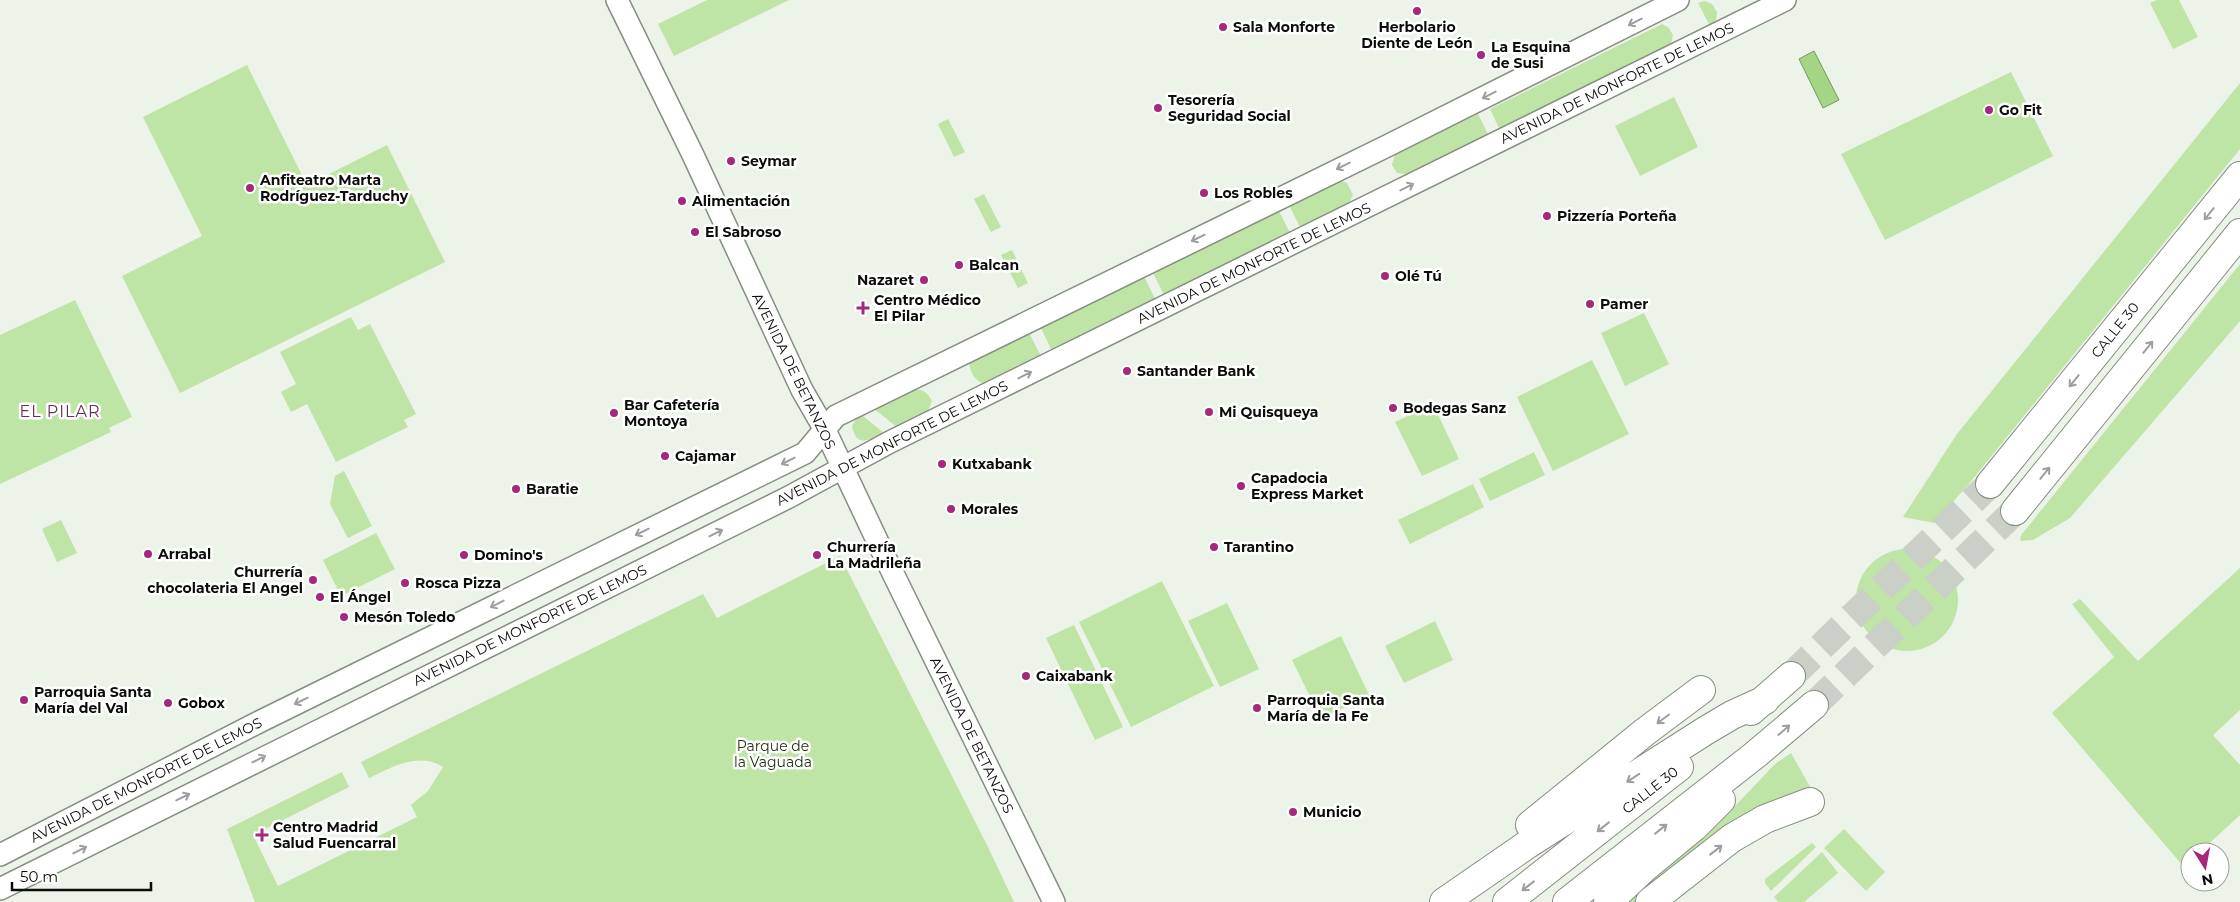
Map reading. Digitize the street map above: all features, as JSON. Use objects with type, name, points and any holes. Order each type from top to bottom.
[{"type":"highway","name":"CALLE 30","points":[[1990,484],[2240,176]]},
{"type":"highway","points":[[2015,511],[2240,233]]},
{"type":"highway","name":"CALLE 30","points":[[1507,902],[1765,700],[1791,676]]},
{"type":"highway","points":[[1440,902],[1484,863],[1646,731],[1702,690]]},
{"type":"highway","points":[[1444,902],[1528,844],[1705,731],[1732,715],[1765,700]]},
{"type":"highway","points":[[1567,902],[1755,755],[1814,705]]},
{"type":"highway","points":[[1608,902],[1714,808],[1739,779],[1755,755]]},
{"type":"highway","points":[[1650,902],[1732,838],[1765,819],[1810,802]]},
{"type":"street","name":"AVENIDA DE BETANZOS","points":[[617,0],[693,155],[802,390],[825,430],[841,467],[1054,902]]},
{"type":"street","name":"AVENIDA DE MONFORTE DE LEMOS","points":[[0,855],[261,721],[805,453],[836,416],[1385,147],[1678,0]]},
{"type":"street","name":"AVENIDA DE MONFORTE DE LEMOS","points":[[0,889],[789,497],[841,467],[1785,0]]},
{"type":"green space","points":[[707,0],[789,0],[674,56],[658,24]]},
{"type":"green space","points":[[2157,0],[2179,0],[2198,37],[2173,49],[2150,3]]},
{"type":"green space","points":[[1705,1],[1712,4],[1717,12],[1716,21],[1710,26],[1698,3]]},
{"type":"green space","points":[[1662,24],[1668,27],[1673,35],[1671,44],[1499,128],[1490,109]]},
{"type":"green space","points":[[247,65],[307,185],[387,145],[445,262],[180,393],[122,276],[202,236],[143,117]]},
{"type":"green space","points":[[2011,72],[2053,156],[1885,240],[1841,154]]},
{"type":"green space","points":[[2240,83],[2240,149],[1968,485],[1934,523],[1903,517],[1957,434]]},
{"type":"green space","points":[[1674,97],[1698,147],[1640,176],[1615,126]]},
{"type":"green space","points":[[1478,114],[1488,134],[1407,174],[1397,173],[1392,165],[1395,154]]},
{"type":"green space","points":[[948,119],[965,152],[954,157],[938,124]]},
{"type":"green space","points":[[1338,180],[1347,183],[1353,195],[1348,205],[1301,229],[1289,205]]},
{"type":"green space","points":[[984,194],[1001,227],[991,232],[974,199]]},
{"type":"green space","points":[[1278,209],[1291,235],[1165,297],[1152,271]]},
{"type":"green space","points":[[1012,250],[1028,283],[1018,288],[1001,255]]},
{"type":"green space","points":[[2240,264],[2240,321],[2070,518],[2033,540],[2021,541],[2022,534]]},
{"type":"green space","points":[[1143,274],[1156,301],[1053,353],[1040,326]]},
{"type":"green space","points":[[75,300],[132,417],[109,428],[111,432],[0,484],[0,335]]},
{"type":"green space","points":[[1644,313],[1669,364],[1625,386],[1601,333]]},
{"type":"green space","points":[[351,317],[358,330],[370,324],[416,414],[404,420],[408,427],[336,462],[307,404],[291,412],[281,392],[296,384],[280,352]]},
{"type":"green space","points":[[1028,331],[1042,358],[986,386],[978,381],[970,369],[969,360]]},
{"type":"green space","points":[[1592,360],[1629,434],[1553,471],[1517,397]]},
{"type":"green space","points":[[913,389],[924,392],[932,401],[927,413],[897,427],[874,409]]},
{"type":"green space","points":[[1433,404],[1459,459],[1422,476],[1395,422]]},
{"type":"green space","points":[[862,415],[884,433],[868,440],[860,440],[854,433],[852,426],[855,420]]},
{"type":"green space","points":[[1534,452],[1545,475],[1490,501],[1479,479]]},
{"type":"green space","points":[[344,471],[372,526],[348,538],[330,504],[335,476]]},
{"type":"green space","points":[[1473,484],[1484,507],[1410,544],[1398,520]]},
{"type":"green space","points":[[61,520],[77,553],[57,562],[42,529]]},
{"type":"green space","points":[[376,533],[395,569],[341,596],[323,560]]},
{"type":"green space","points":[[1907,549],[1927,553],[1943,564],[1954,580],[1958,600],[1954,620],[1943,636],[1927,647],[1907,651],[1887,647],[1871,636],[1860,620],[1856,600],[1860,580],[1871,564],[1887,553]]},
{"type":"green space","name":"Parque de la Vaguada","points":[[840,556],[1014,902],[255,902],[227,829],[342,772],[349,787],[253,835],[278,886],[417,817],[411,805],[428,791],[443,767],[434,762],[415,761],[395,766],[369,778],[361,762],[703,594],[717,618]]},
{"type":"green space","points":[[2240,568],[2240,710],[2213,735],[2240,765],[2240,815],[2211,842],[2180,842],[2180,862],[2052,713],[2114,657],[2072,604],[2080,599],[2138,661]]},
{"type":"green space","points":[[1162,581],[1214,686],[1131,727],[1079,622]]},
{"type":"green space","points":[[1227,603],[1259,669],[1220,687],[1188,621]]},
{"type":"green space","points":[[1435,621],[1453,660],[1404,683],[1385,646]]},
{"type":"green space","points":[[1074,625],[1123,727],[1095,740],[1046,638]]},
{"type":"green space","points":[[1341,636],[1369,695],[1321,719],[1292,660]]},
{"type":"green space","points":[[1791,753],[1813,792],[1696,854],[1637,902],[1624,902],[1718,824],[1775,764]]},
{"type":"green space","points":[[1844,829],[1885,872],[1866,891],[1824,848]]},
{"type":"green space","points":[[1812,843],[1816,847],[1771,891],[1765,883],[1765,879]]},
{"type":"green space","points":[[1822,852],[1838,873],[1804,902],[1778,902],[1774,897]]},
{"type":"shaded area","points":[[1814,51],[1839,100],[1823,108],[1799,59]]},
{"type":"tunnel","points":[[1791,676],[1990,484]]},
{"type":"tunnel","points":[[1814,705],[2015,511]]},
{"type":"place","name":"Herbolario Diente de León","points":[[1417,11]]},
{"type":"place","name":"Sala Monforte","points":[[1223,27]]},
{"type":"place","name":"La Esquina de Susi","points":[[1481,55]]},
{"type":"place","name":"Tesorería Seguridad Social","points":[[1158,108]]},
{"type":"place","name":"Go Fit","points":[[1989,110]]},
{"type":"place","name":"Seymar","points":[[731,161]]},
{"type":"place","name":"Anfiteatro Marta Rodríguez-Tarduchy","points":[[250,188]]},
{"type":"place","name":"Los Robles","points":[[1204,193]]},
{"type":"place","name":"Alimentación","points":[[682,201]]},
{"type":"place","name":"Pizzería Porteña","points":[[1547,216]]},
{"type":"place","name":"El Sabroso","points":[[695,232]]},
{"type":"place","name":"Balcan","points":[[959,265]]},
{"type":"place","name":"Olé Tú","points":[[1385,276]]},
{"type":"place","name":"Nazaret","points":[[924,280]]},
{"type":"place","name":"Pamer","points":[[1590,304]]},
{"type":"place","name":"Centro Médico El Pilar","points":[[863,308]]},
{"type":"place","name":"Santander Bank","points":[[1127,371]]},
{"type":"place","name":"Bodegas Sanz","points":[[1393,408]]},
{"type":"place","name":"Mi Quisqueya","points":[[1209,412]]},
{"type":"place","name":"Bar Cafetería Montoya","points":[[614,413]]},
{"type":"place","name":"Cajamar","points":[[665,456]]},
{"type":"place","name":"Kutxabank","points":[[942,464]]},
{"type":"place","name":"Capadocia Express Market","points":[[1241,486]]},
{"type":"place","name":"Baratie","points":[[516,489]]},
{"type":"place","name":"Morales","points":[[951,509]]},
{"type":"place","name":"Tarantino","points":[[1214,547]]},
{"type":"place","name":"Arrabal","points":[[148,554]]},
{"type":"place","name":"Domino's","points":[[464,555]]},
{"type":"place","name":"Churrería La Madrileña","points":[[817,555]]},
{"type":"place","name":"Churrería chocolateria El Angel","points":[[313,580]]},
{"type":"place","name":"Rosca Pizza","points":[[405,583]]},
{"type":"place","name":"El Ángel","points":[[320,597]]},
{"type":"place","name":"Mesón Toledo","points":[[344,617]]},
{"type":"place","name":"Caixabank","points":[[1026,676]]},
{"type":"place","name":"Parroquia Santa María del Val","points":[[24,700]]},
{"type":"place","name":"Gobox","points":[[168,703]]},
{"type":"place","name":"Parroquia Santa María de la Fe","points":[[1257,708]]},
{"type":"place","name":"Municio","points":[[1293,812]]},
{"type":"place","name":"Centro Madrid Salud Fuencarral","points":[[262,835]]},
{"type":"district","name":"EL PILAR","points":[[60,411]]}]
